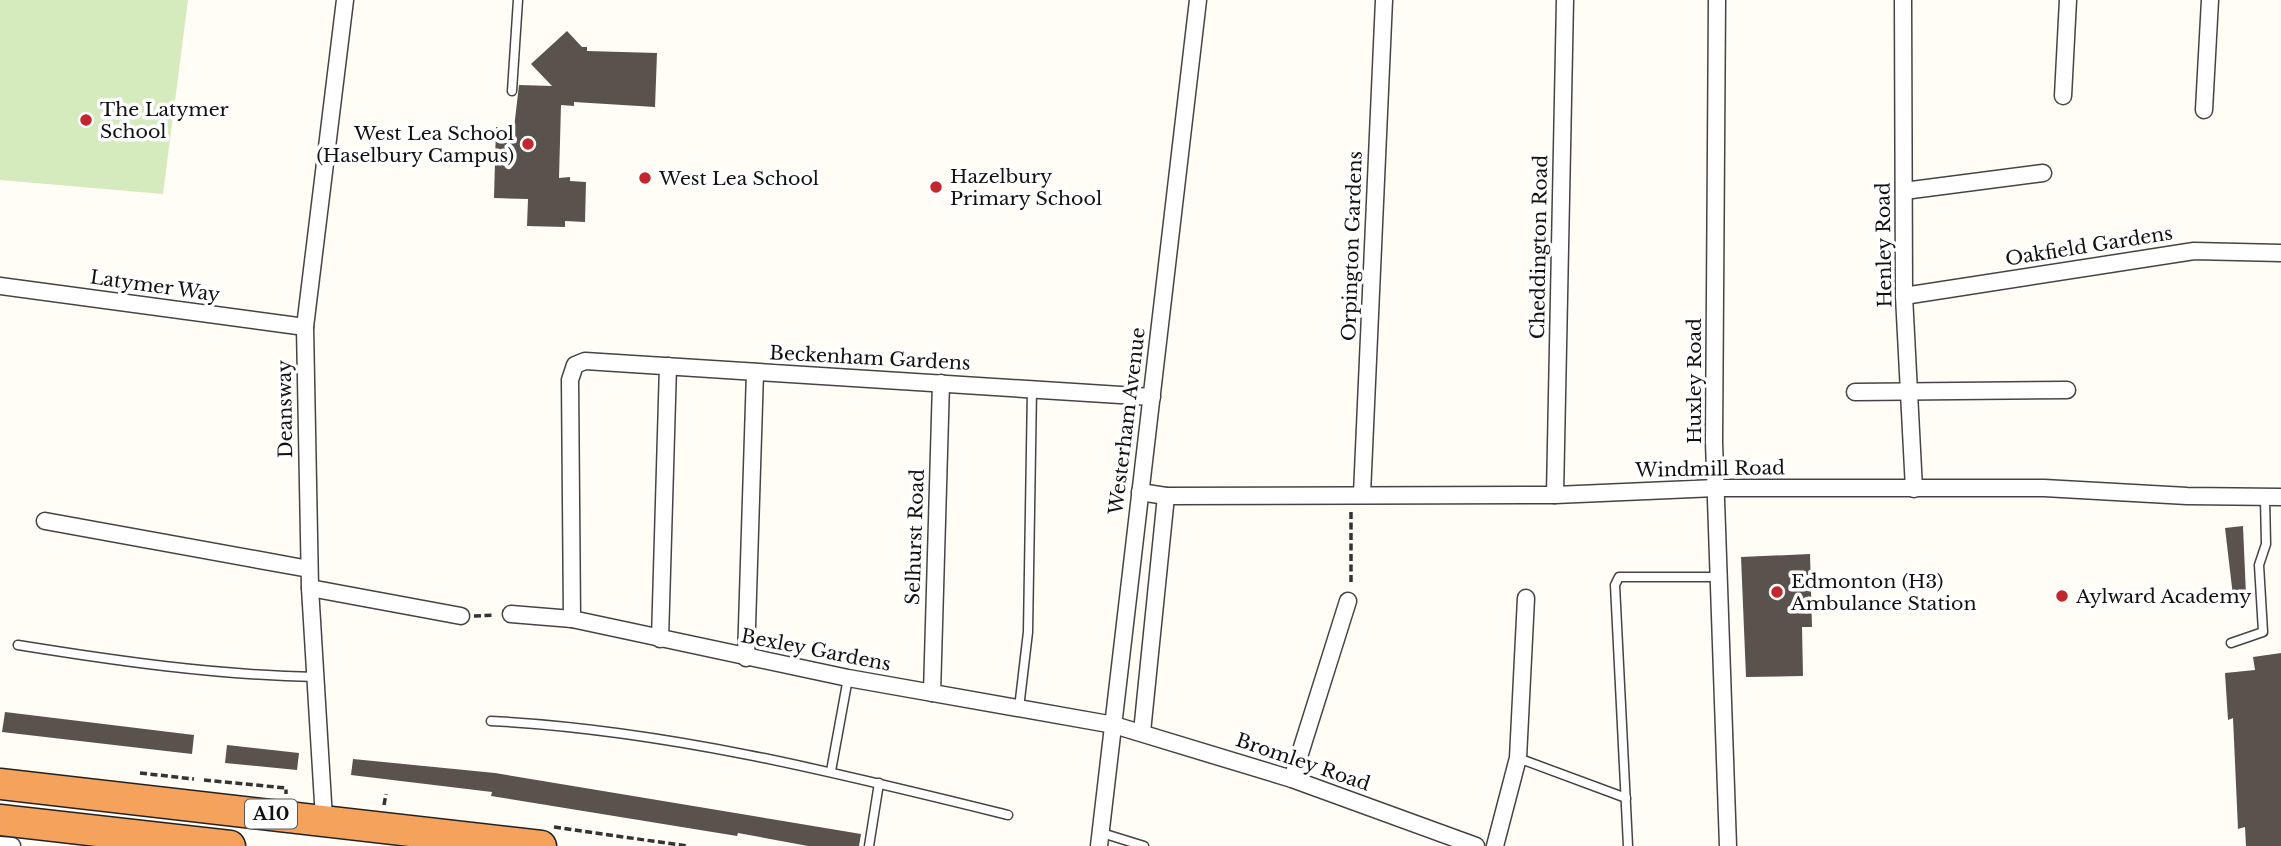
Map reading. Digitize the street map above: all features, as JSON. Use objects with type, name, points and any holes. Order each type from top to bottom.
[{"type":"highway","name":"A10","points":[[0,784],[324,819],[543,836]]},
{"type":"highway","name":"A10","points":[[0,820],[230,846]]},
{"type":"street","name":"Deansway","points":[[324,819],[309,569],[305,327],[345,0]]},
{"type":"street","name":"Westerham Avenue","points":[[1100,840],[1198,0]]},
{"type":"street","name":"Orpington Gardens","points":[[1356,494],[1384,0]]},
{"type":"street","name":"Cheddington Road","points":[[1555,495],[1565,0]]},
{"type":"street","name":"Huxley Road","points":[[1717,0],[1714,442],[1728,846]]},
{"type":"street","name":"Henley Road","points":[[1903,0],[1904,296],[1911,390],[1914,489]]},
{"type":"street","points":[[2063,96],[2068,0]]},
{"type":"street","points":[[2204,110],[2210,0]]},
{"type":"street","points":[[1904,191],[2043,173]]},
{"type":"street","name":"Oakfield Gardens","points":[[1904,296],[2194,251],[2281,253]]},
{"type":"street","name":"Latymer Way","points":[[0,286],[305,327]]},
{"type":"street","name":"Beckenham Gardens","points":[[572,619],[570,380],[575,365],[585,361],[1152,397]]},
{"type":"street","points":[[660,639],[668,366]]},
{"type":"street","points":[[746,658],[755,372]]},
{"type":"street","name":"Selhurst Road","points":[[932,693],[941,383]]},
{"type":"street","points":[[1854,392],[2067,390]]},
{"type":"street","name":"Windmill Road","points":[[1140,492],[1166,496],[1555,495],[1716,488],[2044,488],[2273,497]]},
{"type":"street","points":[[1142,733],[1166,496]]},
{"type":"street","points":[[45,522],[309,569]]},
{"type":"street","points":[[310,588],[461,616]]},
{"type":"street","points":[[1495,846],[1518,758],[1526,598]]},
{"type":"street","points":[[1292,779],[1348,601]]},
{"type":"street","points":[[1126,607],[1154,611]]},
{"type":"street","name":"Bexley Gardens","points":[[511,614],[572,619],[848,678],[1114,725]]},
{"type":"street","name":"Bromley Road","points":[[1114,725],[1292,779],[1476,846]]},
{"type":"street","points":[[0,845],[12,846]]},
{"type":"lane","points":[[512,91],[518,0]]},
{"type":"lane","points":[[1019,708],[1027,649],[1031,576],[1032,389]]},
{"type":"lane","points":[[2231,643],[2263,632],[2259,565],[2266,544],[2273,497]]},
{"type":"lane","points":[[1628,846],[1615,585],[1619,577],[1718,577]]},
{"type":"lane","points":[[18,645],[170,669],[316,677]]},
{"type":"lane","points":[[831,771],[848,678]]},
{"type":"lane","points":[[491,721],[531,723],[697,745],[831,771],[1008,815]]},
{"type":"lane","points":[[1518,758],[1626,798]]},
{"type":"lane","points":[[869,846],[879,783]]},
{"type":"lane","points":[[1100,840],[1144,846]]},
{"type":"path","points":[[1348,601],[1356,494]]},
{"type":"path","points":[[461,616],[511,614]]},
{"type":"path","points":[[139,779],[141,765]]},
{"type":"path","points":[[140,773],[194,779]]},
{"type":"path","points":[[204,780],[286,788],[286,794]]},
{"type":"path","points":[[384,805],[386,794]]},
{"type":"path","points":[[543,836],[687,846]]},
{"type":"green space","name":"The Latymer School","points":[[0,0],[188,0],[163,194],[0,180]]},
{"type":"building","name":"West Lea School (Haselbury Campus)","points":[[567,31],[582,47],[587,47],[587,51],[657,53],[655,107],[574,102],[574,106],[561,105],[559,178],[570,177],[570,181],[586,182],[585,222],[565,221],[565,227],[527,226],[528,199],[494,198],[496,127],[514,128],[519,85],[552,86],[531,64]]},
{"type":"building","points":[[2243,526],[2246,595],[2233,596],[2225,528]]},
{"type":"building","name":"Edmonton (H3) Ambulance Station","points":[[1810,554],[1812,627],[1802,627],[1803,676],[1746,677],[1741,557]]},
{"type":"building","points":[[2281,653],[2281,846],[2246,846],[2245,827],[2238,829],[2233,718],[2228,720],[2225,673],[2255,670],[2253,657]]},
{"type":"building","points":[[5,712],[194,735],[192,754],[2,732]]},
{"type":"building","points":[[227,745],[299,753],[297,770],[225,763]]},
{"type":"building","points":[[353,759],[495,773],[861,834],[859,846],[808,846],[738,833],[737,836],[491,796],[492,792],[351,775]]},
{"type":"place","name":"The Latymer School","points":[[86,120]]},
{"type":"place","name":"West Lea School (Haselbury Campus)","points":[[528,144]]},
{"type":"place","name":"West Lea School","points":[[645,178]]},
{"type":"place","name":"Hazelbury Primary School","points":[[936,187]]},
{"type":"place","name":"Edmonton (H3) Ambulance Station","points":[[1777,592]]},
{"type":"place","name":"Aylward Academy","points":[[2062,596]]}]
